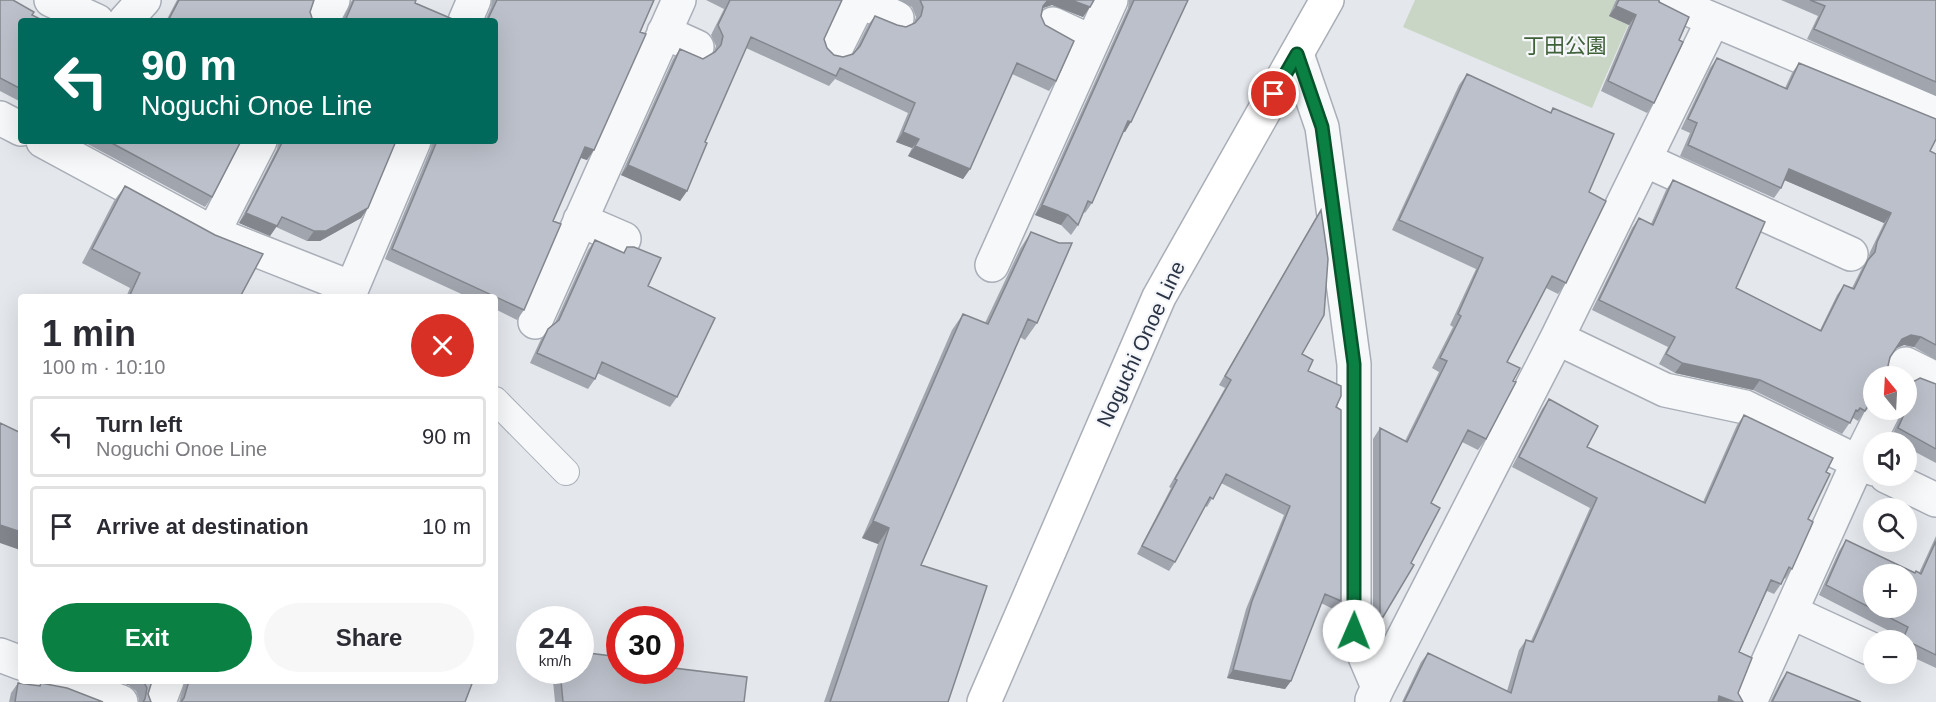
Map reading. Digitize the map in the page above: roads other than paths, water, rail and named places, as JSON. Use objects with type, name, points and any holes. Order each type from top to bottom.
[{"type":"main road","name":"Noguchi Onoe Line","points":[[984,702],[1159,297],[1327,0]]},
{"type":"street","points":[[51,0],[90,18]]},
{"type":"street","points":[[128,18],[144,0]]},
{"type":"street","points":[[324,18],[333,0]]},
{"type":"street","points":[[466,18],[474,0]]},
{"type":"street","points":[[535,322],[679,0]]},
{"type":"street","points":[[992,265],[1111,0]]},
{"type":"street","points":[[1668,0],[1936,114]]},
{"type":"street","points":[[836,48],[860,1],[897,18]]},
{"type":"street","points":[[1374,695],[1557,338],[1713,20]]},
{"type":"street","points":[[1053,24],[1092,42]]},
{"type":"street","points":[[664,32],[697,47]]},
{"type":"street","points":[[1297,54],[1322,127],[1354,364],[1354,631],[1374,695]]},
{"type":"street","points":[[0,118],[18,127]]},
{"type":"street","points":[[50,144],[213,232],[361,292],[413,144]]},
{"type":"street","points":[[213,232],[258,144]]},
{"type":"street","points":[[1645,160],[1851,254]]},
{"type":"street","points":[[580,220],[624,239]]},
{"type":"street","points":[[1009,225],[1043,238]]},
{"type":"street","points":[[1557,338],[1665,390],[1745,407],[1863,464]]},
{"type":"street","points":[[1917,370],[1936,379]]},
{"type":"street","points":[[1750,702],[1791,612],[1863,486]]},
{"type":"street","points":[[1908,486],[1936,500]]},
{"type":"street","points":[[1791,612],[1863,645]]},
{"type":"street","points":[[0,656],[18,662]]},
{"type":"street","points":[[159,702],[166,684]]},
{"type":"street","points":[[78,690],[121,702]]},
{"type":"lane","points":[[498,403],[566,472]]},
{"type":"park label","name":"丁田公園","points":[[1565,46]]}]
